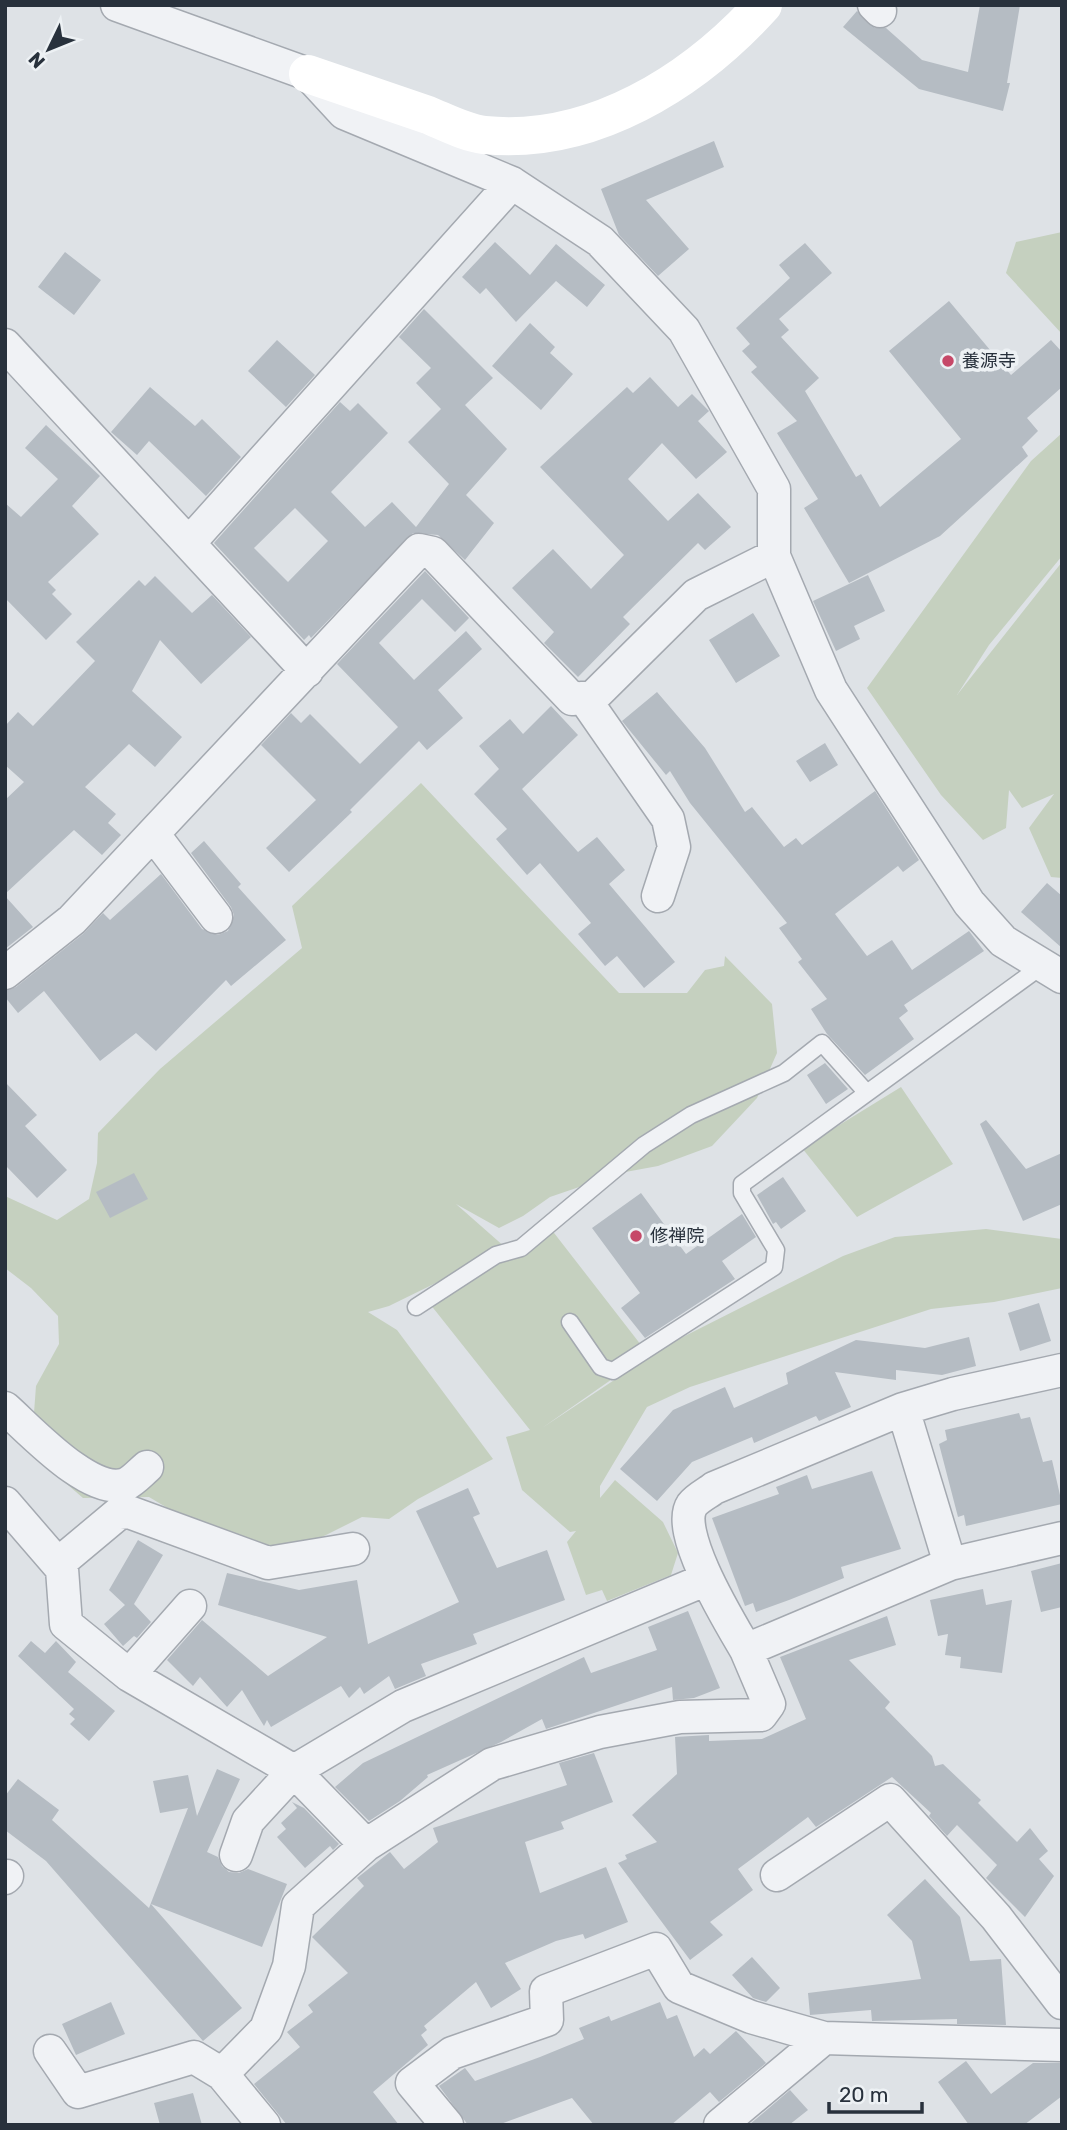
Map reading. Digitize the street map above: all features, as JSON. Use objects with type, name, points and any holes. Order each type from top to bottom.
[{"type":"street","points":[[117,5],[482,135],[551,133],[622,112],[673,84],[731,40],[763,5]]},
{"type":"street","points":[[308,74],[344,113],[512,183],[600,240],[684,330],[774,489],[774,556],[831,691],[969,903],[1003,940],[1052,971]]},
{"type":"street","points":[[189,543],[512,183]]},
{"type":"street","points":[[5,345],[307,671]]},
{"type":"street","points":[[5,973],[72,920],[419,550],[433,553],[572,699],[593,697],[696,595],[774,556]]},
{"type":"street","points":[[583,698],[668,819],[674,846],[658,896]]},
{"type":"street","points":[[154,835],[216,917]]},
{"type":"street","points":[[222,2074],[266,2029],[289,1966],[298,1906],[366,1845],[492,1764],[600,1732],[680,1717],[761,1715],[769,1704],[746,1650],[708,1579],[689,1529],[692,1505],[714,1488],[903,1409],[953,1394],[1062,1370]]},
{"type":"street","points":[[5,1408],[84,1476],[103,1484],[126,1484],[148,1467]]},
{"type":"street","points":[[903,1409],[950,1564]]},
{"type":"street","points":[[5,1503],[62,1569],[66,1624],[129,1675],[293,1770],[366,1845]]},
{"type":"street","points":[[58,1564],[119,1513],[129,1512],[268,1563],[353,1549]]},
{"type":"street","points":[[746,1650],[950,1564],[1062,1538]]},
{"type":"street","points":[[236,1855],[248,1821],[293,1770],[403,1706],[708,1579]]},
{"type":"street","points":[[129,1675],[190,1606]]},
{"type":"street","points":[[777,1875],[890,1800],[996,1917],[1062,2003]]},
{"type":"street","points":[[447,2125],[412,2083],[452,2053],[547,2020],[546,1991],[656,1949],[679,1987],[751,2017],[824,2038],[1062,2045]]},
{"type":"street","points":[[720,2125],[824,2038]]},
{"type":"street","points":[[50,2050],[78,2092],[194,2057],[222,2074],[264,2125]]},
{"type":"lane","points":[[570,1322],[601,1367],[613,1371],[774,1267],[776,1250],[742,1193],[742,1184],[867,1093],[1052,971]]},
{"type":"lane","points":[[416,1307],[496,1255],[521,1248],[644,1144],[691,1115],[784,1073],[822,1043],[867,1093]]},
{"type":"green space","points":[[1062,232],[1062,334],[1006,273],[1016,242]]},
{"type":"green space","points":[[1062,433],[1062,556],[989,645],[957,695],[1062,562],[1062,878],[1051,877],[1029,828],[1054,794],[1022,808],[1009,790],[1006,828],[983,840],[941,795],[867,688],[1031,461]]},
{"type":"green space","points":[[421,783],[619,993],[687,993],[705,970],[724,966],[725,956],[772,1004],[777,1053],[757,1098],[712,1146],[658,1166],[620,1173],[550,1197],[523,1216],[499,1228],[456,1204],[506,1248],[544,1220],[648,1354],[542,1428],[667,1345],[843,1256],[895,1237],[986,1229],[1062,1239],[1062,1288],[994,1302],[931,1309],[690,1387],[647,1407],[600,1486],[600,1498],[615,1480],[663,1522],[678,1553],[671,1575],[607,1601],[602,1590],[586,1595],[567,1542],[576,1531],[570,1532],[522,1490],[506,1437],[530,1430],[430,1304],[501,1251],[389,1306],[368,1312],[397,1330],[493,1459],[418,1499],[389,1519],[362,1517],[304,1546],[258,1546],[186,1519],[149,1497],[83,1498],[47,1467],[33,1426],[36,1386],[59,1344],[58,1316],[31,1288],[5,1268],[5,1196],[57,1220],[89,1199],[97,1163],[98,1133],[160,1069],[302,948],[292,906]]},
{"type":"green space","points":[[901,1087],[953,1164],[857,1217],[802,1148]]},
{"type":"building","points":[[980,5],[1020,5],[1007,83],[1010,83],[1003,111],[919,89],[843,27],[857,11],[875,28],[886,28],[922,60],[968,72]]},
{"type":"building","points":[[714,141],[724,167],[646,200],[689,249],[658,276],[619,235],[601,189]]},
{"type":"building","points":[[495,242],[530,275],[556,244],[605,285],[587,307],[556,281],[516,322],[486,288],[480,294],[462,277]]},
{"type":"building","points":[[805,243],[832,273],[779,319],[789,330],[781,337],[819,378],[805,391],[856,477],[861,474],[880,507],[961,439],[889,351],[949,301],[1011,375],[1051,340],[1062,352],[1062,387],[1027,418],[1038,431],[1022,447],[1028,456],[940,536],[849,583],[804,508],[818,499],[777,433],[797,421],[751,372],[757,367],[742,351],[750,344],[736,328],[790,278],[779,265]]},
{"type":"building","points":[[65,252],[101,280],[74,315],[38,287]]},
{"type":"building","points":[[424,309],[493,378],[465,405],[507,449],[466,495],[494,523],[465,560],[438,535],[413,533],[311,638],[309,635],[304,640],[214,543],[340,402],[350,411],[358,403],[388,433],[331,492],[365,527],[392,502],[416,527],[449,484],[408,442],[441,409],[416,383],[431,368],[399,337]],"holes":[[[295,508],[328,541],[288,582],[254,548]]]},
{"type":"building","points":[[530,323],[555,347],[550,353],[573,374],[541,410],[492,366]]},
{"type":"building","points":[[277,340],[315,375],[286,407],[248,371]]},
{"type":"building","points":[[650,377],[678,407],[692,394],[709,411],[698,421],[727,452],[696,479],[662,443],[628,479],[668,521],[698,493],[731,527],[705,550],[698,543],[623,617],[630,624],[578,677],[544,643],[554,632],[512,588],[553,549],[591,589],[624,555],[540,467],[627,387],[633,393]]},
{"type":"building","points":[[150,387],[195,426],[202,419],[241,457],[206,496],[149,441],[137,455],[111,432]]},
{"type":"building","points":[[46,425],[100,476],[72,506],[99,534],[48,582],[56,590],[52,594],[72,614],[46,640],[5,598],[5,503],[21,517],[58,479],[25,448]]},
{"type":"building","points":[[425,571],[469,618],[455,632],[422,599],[379,643],[414,680],[466,631],[482,649],[438,690],[463,718],[427,750],[419,741],[350,810],[352,812],[289,872],[266,848],[316,800],[261,745],[291,713],[301,723],[310,714],[360,764],[398,727],[337,664]]},
{"type":"building","points":[[868,575],[885,611],[854,626],[860,639],[836,651],[813,601]]},
{"type":"building","points":[[155,576],[192,613],[212,595],[251,637],[201,684],[160,640],[132,691],[182,737],[155,767],[129,744],[85,787],[116,814],[108,823],[121,835],[102,855],[74,830],[5,894],[5,800],[24,782],[5,765],[5,726],[18,712],[33,726],[95,661],[76,642],[139,580],[145,586]]},
{"type":"building","points":[[753,613],[780,656],[736,683],[709,640]]},
{"type":"building","points":[[657,692],[705,748],[745,812],[752,807],[784,847],[796,838],[802,845],[875,791],[919,860],[903,872],[898,866],[835,914],[867,956],[892,940],[912,970],[969,931],[984,951],[904,1005],[908,1011],[899,1018],[914,1039],[865,1075],[827,1034],[811,1009],[827,999],[798,962],[802,959],[779,928],[787,923],[690,803],[670,771],[666,775],[622,721]]},
{"type":"building","points":[[551,706],[578,735],[522,789],[578,852],[597,837],[625,870],[609,884],[675,962],[644,988],[617,956],[605,966],[578,934],[591,923],[540,863],[527,875],[496,839],[507,829],[474,794],[499,769],[479,746],[510,719],[523,734]]},
{"type":"building","points":[[825,743],[838,765],[810,782],[796,761]]},
{"type":"building","points":[[204,841],[241,884],[238,887],[286,940],[231,986],[226,980],[156,1051],[136,1033],[100,1061],[44,991],[18,1013],[5,997],[5,991],[16,987],[83,934],[103,913],[110,920],[161,874],[202,929],[218,935],[228,931],[234,915],[231,907],[191,853]]},
{"type":"building","points":[[1047,883],[1062,896],[1062,948],[1021,912]]},
{"type":"building","points":[[5,896],[33,927],[5,949]]},
{"type":"building","points":[[825,1063],[848,1089],[826,1104],[807,1075]]},
{"type":"building","points":[[5,1082],[37,1115],[25,1126],[67,1170],[37,1198],[5,1165]]},
{"type":"building","points":[[986,1120],[1026,1169],[1062,1153],[1062,1204],[1023,1221],[980,1124]]},
{"type":"building","points":[[134,1173],[148,1199],[110,1218],[96,1192]]},
{"type":"building","points":[[783,1177],[806,1211],[781,1229],[776,1222],[773,1224],[757,1195]]},
{"type":"building","points":[[641,1193],[686,1254],[742,1214],[756,1237],[722,1261],[735,1279],[645,1338],[621,1308],[640,1293],[592,1228]]},
{"type":"building","points":[[1039,1303],[1051,1341],[1020,1351],[1008,1313]]},
{"type":"building","points":[[969,1337],[976,1366],[942,1375],[896,1370],[896,1380],[835,1372],[851,1407],[819,1421],[816,1416],[754,1443],[752,1437],[692,1462],[657,1501],[620,1469],[673,1410],[725,1387],[734,1408],[788,1384],[786,1373],[856,1340],[925,1348]]},
{"type":"building","points":[[1019,1413],[1021,1419],[1030,1417],[1043,1462],[1052,1460],[1062,1504],[966,1526],[964,1515],[958,1517],[939,1444],[947,1440],[945,1430]]},
{"type":"building","points":[[872,1471],[901,1549],[841,1567],[844,1578],[789,1600],[756,1612],[753,1603],[745,1606],[712,1518],[779,1494],[776,1487],[807,1475],[812,1489]]},
{"type":"building","points":[[468,1488],[480,1514],[473,1517],[497,1568],[547,1550],[565,1600],[473,1634],[477,1644],[421,1664],[426,1676],[395,1689],[389,1676],[364,1694],[360,1687],[349,1698],[341,1686],[271,1727],[267,1720],[264,1726],[242,1690],[227,1707],[200,1677],[193,1686],[167,1660],[202,1620],[268,1676],[327,1637],[218,1605],[227,1573],[299,1590],[357,1580],[368,1644],[459,1602],[416,1511]]},
{"type":"building","points":[[138,1540],[163,1555],[134,1604],[151,1622],[137,1638],[134,1636],[123,1646],[104,1624],[125,1605],[109,1590]]},
{"type":"building","points":[[1062,1563],[1062,1607],[1041,1612],[1031,1571]]},
{"type":"building","points":[[983,1589],[986,1605],[1012,1600],[1002,1673],[960,1668],[961,1657],[945,1655],[948,1634],[938,1636],[930,1600]]},
{"type":"building","points":[[688,1611],[720,1688],[694,1698],[673,1700],[672,1687],[546,1729],[542,1719],[501,1742],[427,1775],[428,1777],[400,1801],[369,1821],[335,1787],[363,1763],[584,1657],[591,1673],[657,1650],[648,1627]]},
{"type":"building","points":[[887,1616],[896,1645],[849,1660],[890,1702],[885,1708],[932,1756],[935,1766],[943,1764],[981,1800],[978,1803],[1017,1842],[1030,1828],[1048,1851],[1039,1859],[1054,1876],[1025,1917],[986,1878],[997,1865],[957,1825],[947,1836],[929,1816],[931,1813],[892,1777],[816,1827],[808,1817],[738,1869],[753,1890],[710,1922],[723,1935],[690,1960],[618,1863],[627,1859],[625,1855],[657,1842],[632,1815],[677,1774],[675,1737],[709,1735],[709,1741],[762,1739],[806,1719],[780,1657]]},
{"type":"building","points":[[31,1641],[45,1653],[56,1641],[76,1662],[68,1672],[115,1711],[89,1741],[70,1724],[75,1719],[69,1714],[74,1709],[18,1656]]},
{"type":"building","points":[[594,1753],[613,1802],[561,1822],[564,1829],[525,1842],[540,1893],[606,1867],[628,1922],[585,1939],[583,1934],[556,1941],[505,1963],[521,1989],[491,2008],[476,1982],[424,2026],[427,2030],[421,2035],[428,2045],[373,2092],[399,2125],[287,2125],[254,2084],[300,2047],[287,2032],[313,2012],[308,2005],[348,1973],[312,1937],[364,1886],[357,1878],[390,1852],[404,1869],[438,1842],[433,1828],[567,1785],[559,1763]]},
{"type":"building","points":[[217,1769],[240,1779],[207,1852],[218,1857],[229,1872],[239,1873],[248,1869],[287,1884],[262,1947],[151,1904],[242,2008],[203,2041],[46,1861],[5,1830],[5,1796],[18,1779],[59,1810],[52,1820],[149,1908],[188,1808],[160,1813],[153,1781],[188,1775],[197,1816]]},
{"type":"building","points":[[292,1802],[304,1808],[339,1844],[333,1850],[330,1846],[305,1868],[277,1837],[286,1829],[281,1823],[297,1808]]},
{"type":"building","points":[[925,1879],[960,1917],[970,1961],[1001,1959],[1006,2025],[957,2024],[957,2019],[872,2021],[871,2010],[810,2015],[808,1993],[921,1979],[912,1941],[887,1915]]},
{"type":"building","points":[[752,1957],[780,1988],[766,2002],[753,1998],[732,1975]]},
{"type":"building","points":[[111,2002],[125,2034],[76,2055],[62,2024]]},
{"type":"building","points":[[660,2002],[667,2019],[677,2015],[694,2057],[704,2048],[710,2054],[736,2031],[766,2063],[719,2102],[710,2092],[671,2125],[594,2125],[572,2098],[498,2125],[468,2125],[439,2086],[465,2068],[475,2081],[540,2057],[584,2039],[579,2028],[609,2016],[611,2021]]},
{"type":"building","points":[[966,2061],[991,2094],[1033,2063],[1062,2063],[1062,2096],[1024,2125],[969,2125],[938,2082]]},
{"type":"building","points":[[790,2090],[808,2110],[789,2125],[749,2125]]},
{"type":"building","points":[[193,2093],[202,2125],[160,2125],[154,2103]]},
{"type":"place","name":"養源寺","points":[[948,361]]},
{"type":"place","name":"修禅院","points":[[636,1236]]}]
